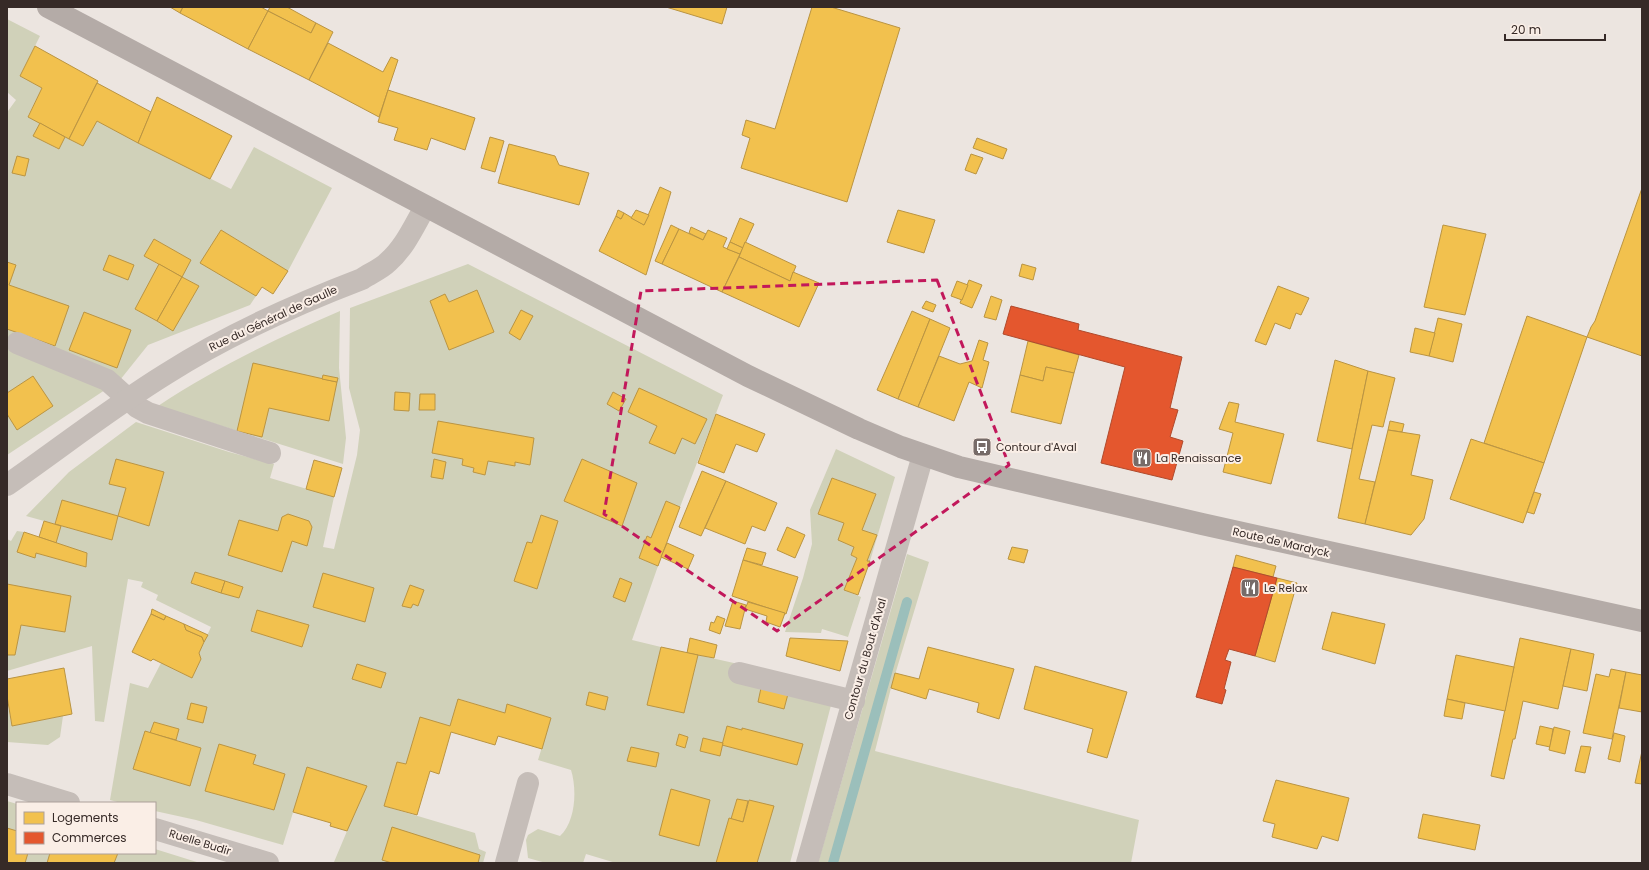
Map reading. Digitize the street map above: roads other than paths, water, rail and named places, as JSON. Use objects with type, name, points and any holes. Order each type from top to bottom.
[{"type":"main road","name":"Route de Mardyck","points":[[48,7],[425,207],[772,388],[859,429],[923,455],[959,467],[1020,482],[1315,550],[1642,621]]},
{"type":"street","name":"Rue du Général de Gaulle","points":[[7,485],[166,374],[233,335],[362,278],[376,270],[389,261],[403,244],[425,207]]},
{"type":"street","points":[[17,343],[106,380],[137,407],[159,418],[270,453]]},
{"type":"street","name":"Contour du Bout d'Aval","points":[[807,863],[923,455]]},
{"type":"street","points":[[739,673],[854,701]]},
{"type":"street","points":[[506,863],[528,783]]},
{"type":"street","points":[[7,784],[66,802]]},
{"type":"street","name":"Ruelle Budir","points":[[156,829],[236,858],[268,863]]},
{"type":"waterway","points":[[833,863],[907,602]]},
{"type":"place","name":"Contour d'Aval","points":[[982,447]]},
{"type":"place","name":"La Renaissance","points":[[1142,458]]},
{"type":"place","name":"Le Relax","points":[[1250,588]]}]
